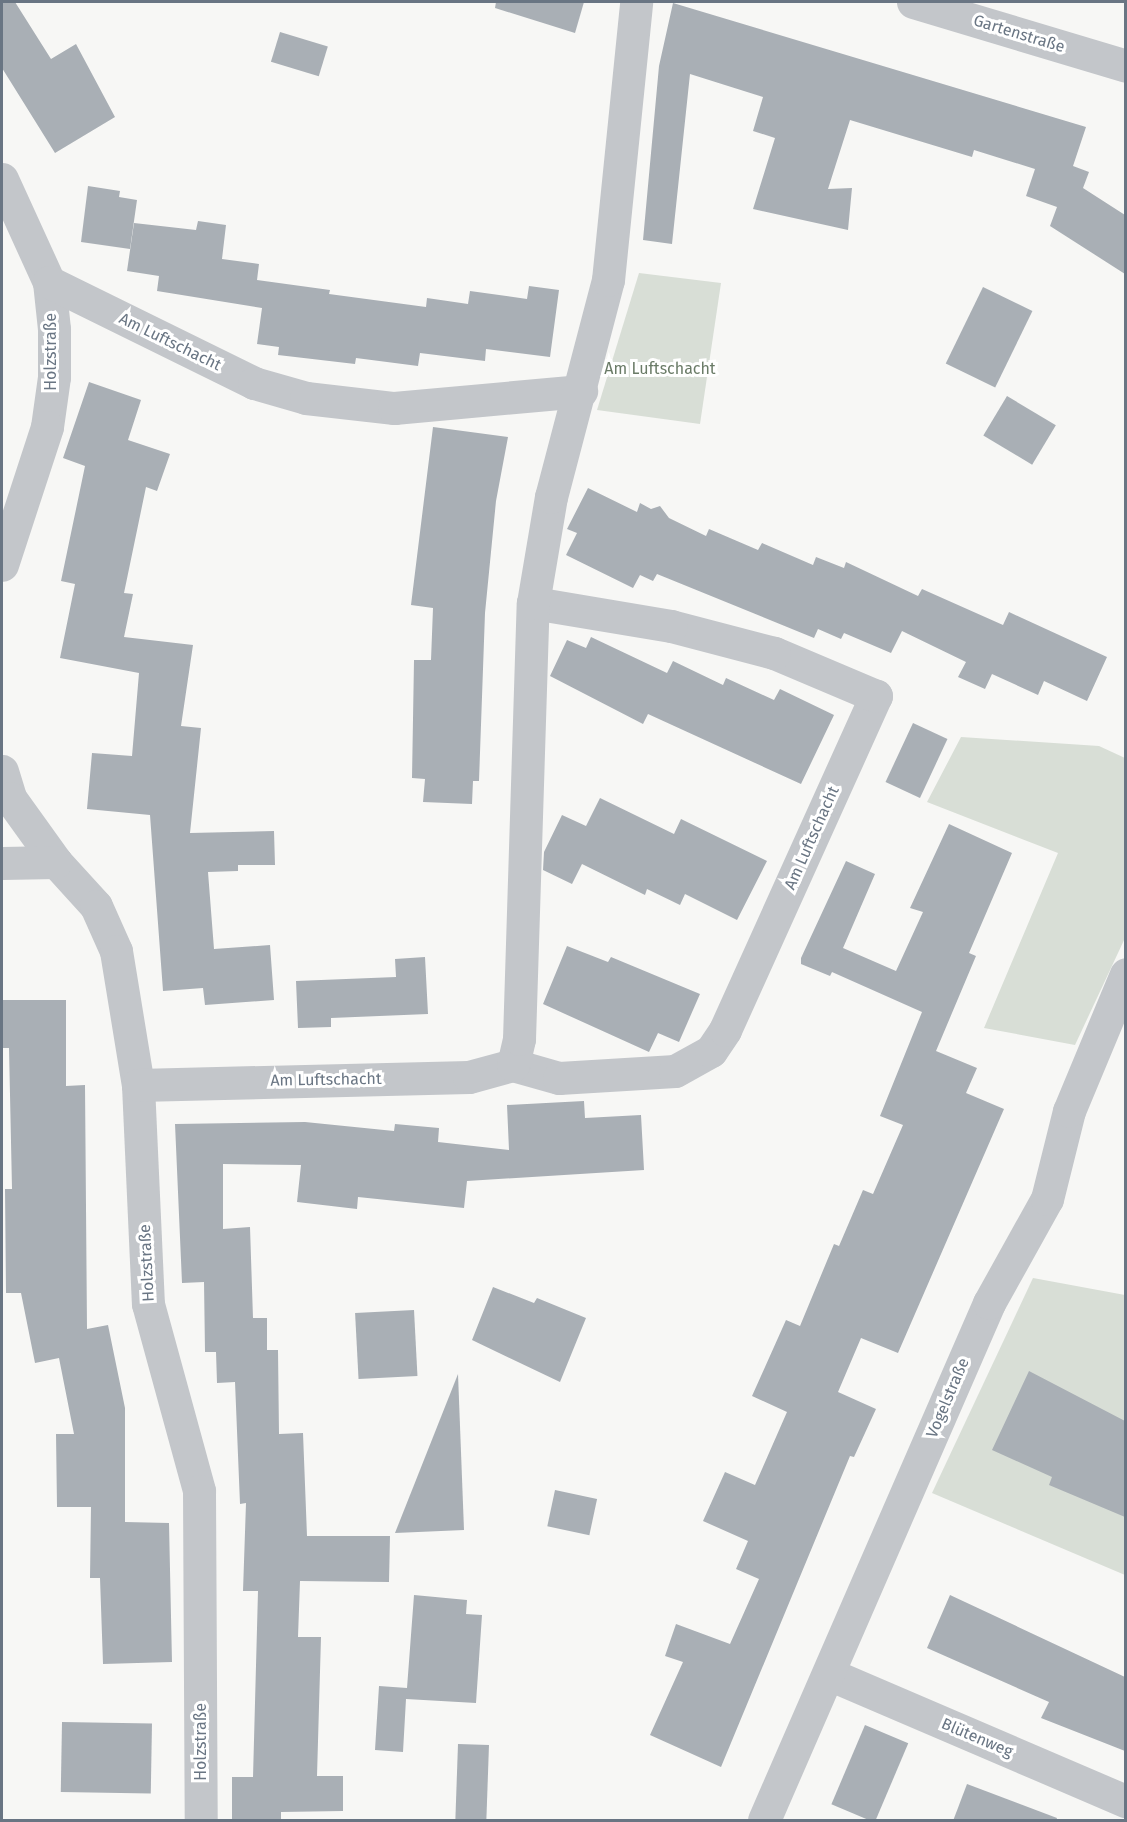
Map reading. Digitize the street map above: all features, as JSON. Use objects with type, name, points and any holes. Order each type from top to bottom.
[{"type":"street","points":[[513,1065],[519,1039],[533,603],[549,507],[608,280],[636,2]]},
{"type":"street","name":"Gartenstraße","points":[[913,2],[1125,66]]},
{"type":"street","name":"Holzstraße","points":[[2,179],[49,282],[54,378],[47,427],[2,565]]},
{"type":"street","name":"Am Luftschacht","points":[[49,282],[254,383],[306,398],[394,408],[581,391]]},
{"type":"street","name":"Am Luftschacht","points":[[138,1085],[469,1077],[513,1065],[559,1078],[675,1071],[711,1051],[725,1030],[876,696],[774,653],[671,626],[533,603]]},
{"type":"street","name":"Holzstraße","points":[[2,771],[10,798],[56,862],[96,906],[116,951],[138,1085],[148,1304],[199,1491],[202,1522],[201,1821]]},
{"type":"street","points":[[2,863],[56,862]]},
{"type":"street","name":"Vogelstraße","points":[[764,1821],[830,1674],[989,1303],[1047,1199],[1069,1111],[1125,974]]},
{"type":"street","name":"Blütenweg","points":[[830,1674],[1125,1801]]},
{"type":"green space","name":"Am Luftschacht","points":[[639,273],[721,283],[700,424],[597,410]]},
{"type":"green space","points":[[961,737],[1099,746],[1125,758],[1125,938],[1075,1045],[984,1028],[1058,853],[927,802]]},
{"type":"green space","points":[[1033,1278],[1125,1295],[1125,1575],[932,1493]]},
{"type":"building","points":[[2,2],[15,2],[51,59],[76,44],[115,117],[55,153],[2,68]]},
{"type":"building","points":[[496,2],[584,2],[575,33],[495,8]]},
{"type":"building","points":[[673,3],[1086,127],[1073,166],[1089,172],[1083,188],[1125,215],[1125,274],[1050,226],[1057,207],[1026,196],[1035,169],[974,150],[972,157],[850,120],[828,189],[852,188],[848,230],[753,209],[775,138],[753,131],[763,97],[690,74],[672,244],[643,240],[659,66]]},
{"type":"building","points":[[280,32],[328,47],[319,76],[271,62]]},
{"type":"building","points":[[88,186],[120,191],[119,197],[137,200],[130,249],[81,242]]},
{"type":"building","points":[[198,221],[226,225],[222,259],[259,264],[257,280],[330,290],[329,294],[426,307],[427,298],[468,304],[470,291],[527,299],[529,286],[559,290],[550,357],[486,349],[485,361],[420,353],[418,366],[356,358],[355,364],[278,355],[279,347],[257,344],[262,308],[157,291],[159,276],[127,271],[134,223],[196,230]]},
{"type":"building","points":[[983,287],[1032,311],[995,388],[946,363]]},
{"type":"building","points":[[89,382],[141,400],[128,440],[170,454],[157,491],[146,487],[124,593],[133,594],[124,637],[193,645],[181,726],[201,728],[190,833],[274,831],[275,865],[238,865],[238,871],[208,872],[214,949],[270,945],[274,1000],[205,1005],[203,988],[163,991],[150,815],[87,809],[92,753],[132,756],[139,673],[60,658],[75,584],[61,581],[85,466],[63,458]]},
{"type":"building","points":[[1007,396],[1056,425],[1032,465],[983,435]]},
{"type":"building","points":[[433,427],[508,437],[496,501],[485,613],[479,781],[473,781],[472,804],[423,802],[425,779],[412,778],[414,660],[431,660],[433,608],[411,605]]},
{"type":"building","points":[[588,488],[637,512],[640,503],[651,509],[660,506],[669,518],[706,536],[709,529],[758,550],[762,543],[813,565],[816,557],[844,568],[846,562],[918,596],[922,589],[1003,625],[1009,612],[1107,657],[1087,701],[1044,681],[1038,695],[992,674],[985,689],[958,677],[966,662],[902,631],[891,653],[844,633],[841,639],[818,629],[814,638],[657,574],[653,581],[640,575],[633,588],[566,555],[577,533],[567,529]]},
{"type":"building","points":[[591,637],[667,673],[673,661],[723,685],[726,678],[774,700],[780,689],[834,715],[801,784],[648,714],[643,724],[550,676],[567,640],[586,648]]},
{"type":"building","points":[[913,723],[947,739],[920,798],[886,782]]},
{"type":"building","points":[[600,798],[674,834],[681,819],[767,861],[737,920],[685,894],[680,905],[647,889],[645,895],[582,864],[572,884],[543,870],[544,852],[562,815],[586,826]]},
{"type":"building","points":[[949,824],[1012,853],[969,953],[976,956],[936,1051],[977,1068],[966,1093],[1004,1109],[898,1353],[861,1338],[838,1392],[876,1409],[854,1457],[850,1456],[721,1767],[650,1735],[683,1662],[665,1656],[676,1624],[730,1644],[759,1579],[736,1569],[748,1541],[703,1521],[725,1472],[755,1485],[787,1412],[752,1396],[786,1320],[800,1326],[834,1244],[839,1246],[863,1190],[873,1194],[903,1125],[880,1116],[922,1012],[832,972],[830,976],[801,964],[801,958],[846,861],[875,874],[843,948],[896,971],[923,912],[910,908]]},
{"type":"building","points":[[567,946],[608,962],[611,957],[700,994],[679,1042],[658,1033],[649,1052],[543,1004]]},
{"type":"building","points":[[425,957],[428,1014],[331,1018],[331,1027],[298,1028],[296,981],[396,977],[395,959]]},
{"type":"building","points":[[2,1000],[66,1000],[66,1086],[85,1085],[87,1329],[108,1325],[125,1408],[125,1522],[169,1523],[172,1662],[103,1664],[100,1578],[90,1578],[91,1507],[57,1507],[56,1434],[74,1434],[59,1358],[35,1363],[21,1293],[6,1293],[5,1189],[12,1189],[9,1048],[2,1048]]},
{"type":"building","points":[[584,1101],[585,1118],[641,1115],[644,1170],[467,1181],[464,1208],[358,1197],[357,1209],[297,1202],[301,1165],[223,1164],[223,1229],[250,1227],[253,1318],[267,1318],[267,1350],[278,1350],[279,1434],[303,1433],[307,1536],[390,1536],[389,1582],[300,1581],[298,1637],[321,1637],[317,1776],[343,1776],[343,1811],[281,1812],[281,1821],[232,1821],[232,1777],[253,1777],[258,1591],[243,1591],[246,1503],[240,1504],[235,1382],[217,1383],[216,1352],[205,1352],[204,1282],[182,1283],[175,1124],[305,1122],[394,1131],[395,1124],[439,1128],[438,1142],[509,1150],[507,1105]]},
{"type":"building","points":[[493,1287],[534,1303],[537,1298],[586,1318],[560,1382],[472,1340]]},
{"type":"building","points":[[414,1310],[417,1376],[359,1379],[355,1313]]},
{"type":"building","points":[[1029,1371],[1125,1421],[1125,1517],[1049,1485],[1052,1477],[992,1450]]},
{"type":"building","points":[[458,1374],[464,1530],[395,1533]]},
{"type":"building","points":[[555,1490],[597,1499],[589,1535],[547,1526]]},
{"type":"building","points":[[414,1595],[467,1600],[466,1614],[482,1615],[476,1703],[406,1699],[403,1752],[375,1750],[379,1686],[407,1688]]},
{"type":"building","points":[[950,1595],[1125,1677],[1125,1751],[1041,1718],[1049,1702],[927,1648]]},
{"type":"building","points":[[62,1722],[152,1724],[151,1794],[61,1792]]},
{"type":"building","points":[[865,1725],[908,1743],[876,1820],[869,1820],[831,1804]]},
{"type":"building","points":[[458,1744],[489,1745],[486,1820],[455,1820]]},
{"type":"building","points":[[967,1784],[1057,1818],[1056,1821],[953,1821]]}]
